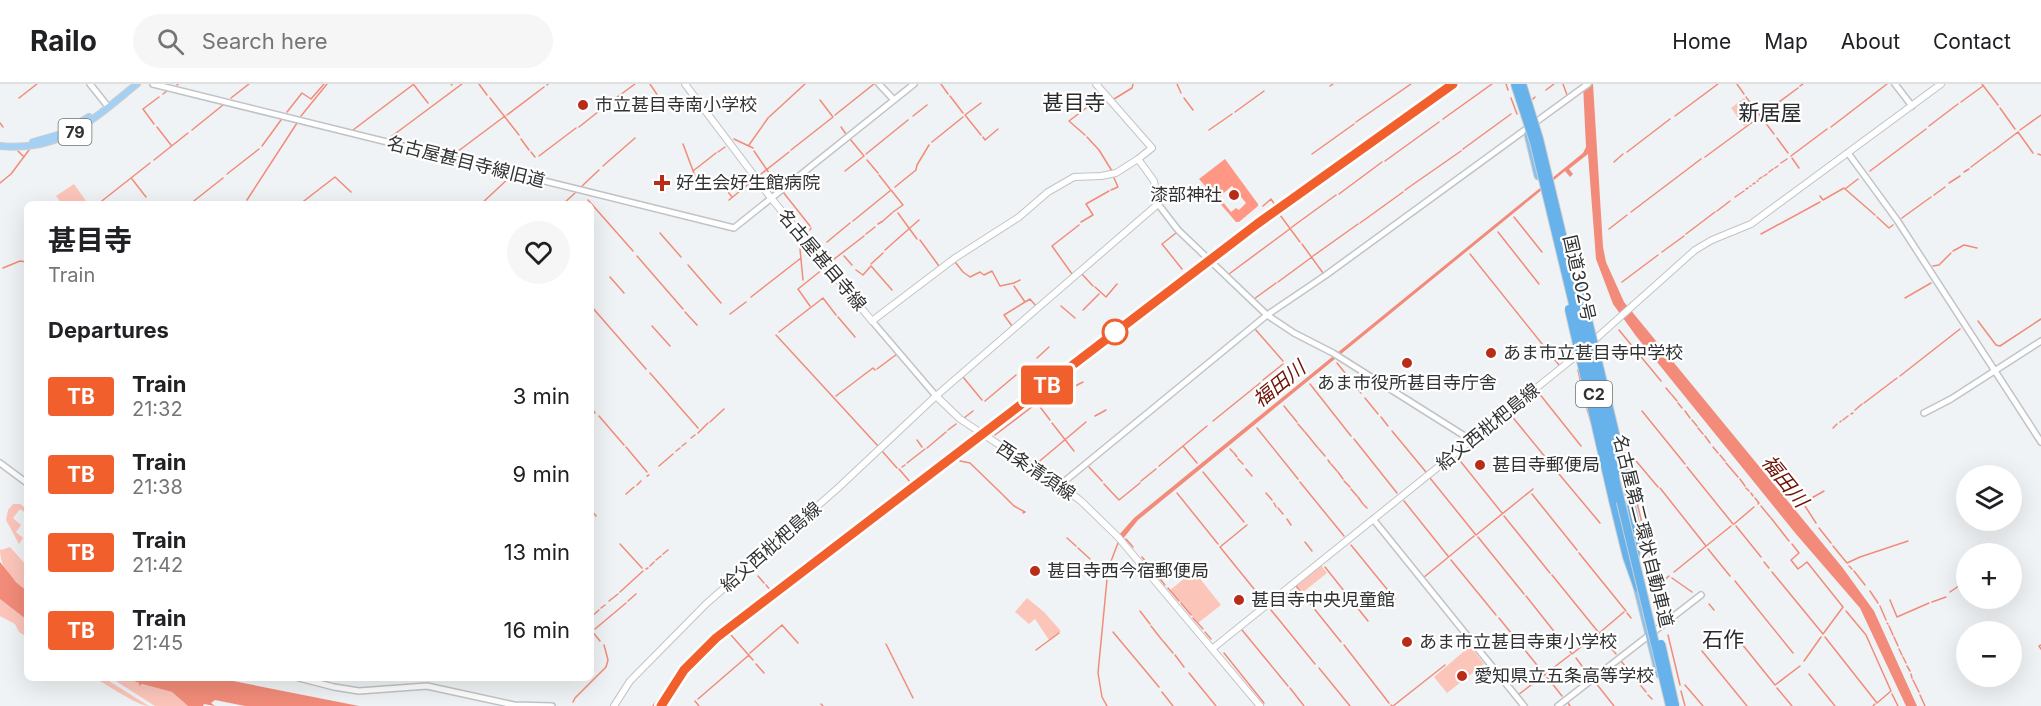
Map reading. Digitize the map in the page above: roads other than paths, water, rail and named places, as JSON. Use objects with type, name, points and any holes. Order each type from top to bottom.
[{"type":"highway","name":"国道302号","points":[[1514,84],[1668,706]]},
{"type":"highway","name":"名古屋第二環状自動車道","points":[[1514,84],[1531,132],[1668,706]]},
{"type":"highway","name":"国道302号","points":[[1519,103],[1518,94],[1521,84]]},
{"type":"highway","name":"名古屋第二環状自動車道","points":[[1521,84],[1539,139],[1676,706]]},
{"type":"highway","points":[[1554,226],[1571,321],[1627,557],[1638,588]]},
{"type":"highway","points":[[1562,233],[1587,316],[1628,488],[1637,534],[1634,571]]},
{"type":"main road","name":"79","points":[[0,144],[28,143],[53,137],[74,128],[131,84]]},
{"type":"main road","name":"79","points":[[0,144],[28,147],[63,138],[84,126],[137,84]]},
{"type":"main road","name":"名古屋甚目寺線","points":[[685,84],[771,198],[872,321]]},
{"type":"main road","points":[[872,321],[955,258],[1018,218],[1057,187],[1074,177],[1116,173],[1152,148],[1096,84]]},
{"type":"main road","name":"給父西枇杷島線","points":[[1212,649],[1581,352],[1699,247],[1751,224],[1941,84]]},
{"type":"main road","points":[[936,396],[1158,204],[1157,187],[1138,159]]},
{"type":"main road","name":"給父西枇杷島線","points":[[614,706],[630,681],[700,610],[838,488],[936,396]]},
{"type":"main road","name":"西条清須線","points":[[936,396],[960,419],[1081,501],[1119,539],[1260,706]]},
{"type":"street","points":[[90,84],[106,104]]},
{"type":"street","name":"名古屋甚目寺線旧道","points":[[153,84],[734,228],[771,198]]},
{"type":"street","points":[[879,84],[894,100]]},
{"type":"street","points":[[771,198],[914,84]]},
{"type":"street","points":[[1060,485],[1267,315],[1326,275],[1588,84]]},
{"type":"street","points":[[1895,84],[1912,106]]},
{"type":"street","points":[[1848,153],[1897,220],[2041,442]]},
{"type":"street","points":[[1158,204],[1192,244],[1267,315],[1294,333],[1336,355],[1471,440]]},
{"type":"street","points":[[872,321],[936,396]]},
{"type":"street","points":[[1924,413],[1951,399],[2041,341]]},
{"type":"street","points":[[0,463],[24,481]]},
{"type":"street","points":[[1373,519],[1524,706]]},
{"type":"street","points":[[1558,706],[1701,595]]},
{"type":"street","points":[[311,681],[359,691],[427,686],[514,705],[552,706]]},
{"type":"waterway","points":[[19,98],[37,84]]},
{"type":"waterway","points":[[231,98],[249,84]]},
{"type":"waterway","points":[[287,112],[302,93],[311,99],[324,84]]},
{"type":"waterway","points":[[301,116],[327,84]]},
{"type":"waterway","points":[[353,130],[414,84]]},
{"type":"waterway","points":[[388,139],[462,84]]},
{"type":"waterway","points":[[479,84],[487,95]]},
{"type":"waterway","points":[[616,98],[635,84]]},
{"type":"waterway","points":[[650,84],[658,96]]},
{"type":"waterway","points":[[749,145],[768,118],[805,84]]},
{"type":"waterway","points":[[835,115],[874,84]]},
{"type":"waterway","points":[[941,84],[948,94]]},
{"type":"waterway","points":[[1114,99],[1132,88],[1133,84]]},
{"type":"waterway","points":[[1177,84],[1181,93]]},
{"type":"waterway","points":[[1356,122],[1411,84]]},
{"type":"waterway","points":[[1443,119],[1492,84]]},
{"type":"waterway","points":[[1506,84],[1508,90]]},
{"type":"waterway","points":[[1546,90],[1554,84]]},
{"type":"waterway","points":[[1563,84],[1567,95]]},
{"type":"waterway","points":[[1675,116],[1718,84]]},
{"type":"waterway","points":[[1737,84],[1744,94]]},
{"type":"waterway","points":[[1831,127],[1887,84]]},
{"type":"waterway","points":[[1982,84],[1998,105]]},
{"type":"waterway","points":[[414,85],[428,103]]},
{"type":"waterway","points":[[1961,102],[1983,86]]},
{"type":"waterway","points":[[507,115],[544,87]]},
{"type":"waterway","points":[[1760,116],[1798,88]]},
{"type":"waterway","points":[[163,94],[167,91]]},
{"type":"waterway","points":[[1235,112],[1264,91]]},
{"type":"waterway","points":[[950,96],[963,113]]},
{"type":"waterway","points":[[1085,135],[1069,121],[1102,96]]},
{"type":"waterway","points":[[154,124],[143,109],[159,97]]},
{"type":"waterway","points":[[1746,97],[1774,134]]},
{"type":"waterway","points":[[490,98],[519,135]]},
{"type":"waterway","points":[[1184,98],[1193,110]]},
{"type":"waterway","points":[[1511,98],[1517,114]]},
{"type":"waterway","points":[[579,127],[613,100]]},
{"type":"waterway","points":[[791,150],[833,117],[820,100]]},
{"type":"waterway","points":[[981,103],[965,115],[981,135]]},
{"type":"waterway","points":[[1929,126],[1958,104]]},
{"type":"waterway","points":[[192,130],[223,105]]},
{"type":"waterway","points":[[913,116],[927,105]]},
{"type":"waterway","points":[[2000,108],[2015,129]]},
{"type":"waterway","points":[[1209,130],[1232,114]]},
{"type":"waterway","points":[[1463,149],[1511,114]]},
{"type":"waterway","points":[[2020,130],[2041,115]]},
{"type":"waterway","points":[[453,155],[505,116]]},
{"type":"waterway","points":[[932,142],[963,117]]},
{"type":"waterway","points":[[1705,157],[1758,118]]},
{"type":"waterway","points":[[1627,152],[1670,119]]},
{"type":"waterway","points":[[262,146],[281,120]]},
{"type":"waterway","points":[[866,154],[908,120]]},
{"type":"waterway","points":[[1385,161],[1439,122]]},
{"type":"waterway","points":[[0,123],[3,127]]},
{"type":"waterway","points":[[247,200],[297,123]]},
{"type":"waterway","points":[[1312,154],[1354,124]]},
{"type":"waterway","points":[[157,127],[171,145]]},
{"type":"waterway","points":[[841,127],[846,134]]},
{"type":"waterway","points":[[539,156],[576,128]]},
{"type":"waterway","points":[[983,137],[985,140],[998,129]]},
{"type":"waterway","points":[[1791,156],[1827,129]]},
{"type":"waterway","points":[[1870,171],[1926,129]]},
{"type":"waterway","points":[[2018,132],[2033,153]]},
{"type":"waterway","points":[[1993,151],[2018,132]]},
{"type":"waterway","points":[[154,160],[188,133]]},
{"type":"waterway","points":[[1087,137],[1099,150],[1112,171]]},
{"type":"waterway","points":[[603,166],[635,138]]},
{"type":"waterway","points":[[1777,138],[1788,153]]},
{"type":"waterway","points":[[521,139],[529,150]]},
{"type":"waterway","points":[[734,139],[753,148]]},
{"type":"waterway","points":[[850,139],[864,156]]},
{"type":"waterway","points":[[683,144],[698,184]]},
{"type":"waterway","points":[[895,187],[916,170],[929,145]]},
{"type":"waterway","points":[[718,152],[725,147]]},
{"type":"waterway","points":[[227,174],[259,149]]},
{"type":"waterway","points":[[0,183],[11,174],[29,150]]},
{"type":"waterway","points":[[18,151],[24,157]]},
{"type":"waterway","points":[[754,151],[778,186]]},
{"type":"waterway","points":[[1405,190],[1461,151]]},
{"type":"waterway","points":[[531,152],[535,157]]},
{"type":"waterway","points":[[761,174],[789,152]]},
{"type":"waterway","points":[[1971,167],[1991,152]]},
{"type":"waterway","points":[[693,171],[716,153]]},
{"type":"waterway","points":[[1614,162],[1623,154]]},
{"type":"waterway","points":[[845,171],[864,156]]},
{"type":"waterway","points":[[1792,158],[1799,168]]},
{"type":"waterway","points":[[1631,212],[1701,159]]},
{"type":"waterway","points":[[1781,163],[1787,159]]},
{"type":"waterway","points":[[867,160],[878,173]]},
{"type":"waterway","points":[[1339,194],[1382,162]]},
{"type":"waterway","points":[[102,201],[150,163]]},
{"type":"waterway","points":[[1769,172],[1773,169]]},
{"type":"waterway","points":[[1964,172],[1969,169]]},
{"type":"waterway","points":[[581,187],[599,170]]},
{"type":"waterway","points":[[879,175],[890,189]]},
{"type":"waterway","points":[[1949,183],[1960,176]]},
{"type":"waterway","points":[[304,201],[335,177],[351,192]]},
{"type":"waterway","points":[[484,201],[510,177]]},
{"type":"waterway","points":[[194,201],[223,178]]},
{"type":"waterway","points":[[1111,190],[1118,187],[1114,178]]},
{"type":"waterway","points":[[132,179],[146,197]]},
{"type":"waterway","points":[[718,179],[732,197]]},
{"type":"waterway","points":[[1845,189],[1858,179]]},
{"type":"waterway","points":[[729,200],[751,182]]},
{"type":"waterway","points":[[1934,195],[1945,187]]},
{"type":"waterway","points":[[1820,196],[1823,200],[1844,188],[1875,215]]},
{"type":"waterway","points":[[853,221],[891,190],[903,205],[893,212]]},
{"type":"waterway","points":[[1081,222],[1093,215],[1086,204],[1109,191]]},
{"type":"waterway","points":[[1735,197],[1744,191]]},
{"type":"waterway","points":[[783,192],[810,226]]},
{"type":"waterway","points":[[1360,223],[1403,192]]},
{"type":"waterway","points":[[566,201],[575,193]]},
{"type":"waterway","points":[[1292,227],[1336,195]]},
{"type":"waterway","points":[[1902,218],[1931,197]]},
{"type":"waterway","points":[[1263,206],[1271,199],[1275,205]]},
{"type":"waterway","points":[[1717,211],[1730,201]]},
{"type":"waterway","points":[[1761,234],[1820,202]]},
{"type":"waterway","points":[[594,207],[633,251]]},
{"type":"waterway","points":[[1686,234],[1715,212]]},
{"type":"waterway","points":[[884,220],[892,213]]},
{"type":"waterway","points":[[898,213],[917,239]]},
{"type":"waterway","points":[[1280,215],[1300,242]]},
{"type":"waterway","points":[[1609,229],[1627,215]]},
{"type":"waterway","points":[[1514,217],[1542,252]]},
{"type":"waterway","points":[[1877,217],[1889,228],[1893,225]]},
{"type":"waterway","points":[[885,250],[919,220]]},
{"type":"waterway","points":[[878,224],[883,221]]},
{"type":"waterway","points":[[827,242],[850,223]]},
{"type":"waterway","points":[[1313,256],[1358,224]]},
{"type":"waterway","points":[[1072,274],[1052,246],[1079,225]]},
{"type":"waterway","points":[[866,234],[875,227]]},
{"type":"waterway","points":[[1229,274],[1291,228]]},
{"type":"waterway","points":[[1498,232],[1539,284]]},
{"type":"waterway","points":[[660,233],[681,257]]},
{"type":"waterway","points":[[1176,233],[1162,244],[1182,269]]},
{"type":"waterway","points":[[829,263],[864,236]]},
{"type":"waterway","points":[[1662,252],[1684,236]]},
{"type":"waterway","points":[[920,240],[939,266]]},
{"type":"waterway","points":[[1302,244],[1323,273]]},
{"type":"waterway","points":[[1953,251],[1964,245],[1977,248]]},
{"type":"waterway","points":[[800,249],[803,280]]},
{"type":"waterway","points":[[871,264],[883,253]]},
{"type":"waterway","points":[[1933,266],[1939,265],[1951,253]]},
{"type":"waterway","points":[[1470,254],[1559,365]]},
{"type":"waterway","points":[[1622,282],[1658,255]]},
{"type":"waterway","points":[[637,256],[683,309]]},
{"type":"waterway","points":[[844,256],[852,265]]},
{"type":"waterway","points":[[1278,282],[1312,257]]},
{"type":"waterway","points":[[751,297],[801,258]]},
{"type":"waterway","points":[[3,268],[24,262]]},
{"type":"waterway","points":[[955,262],[970,277],[980,272],[984,275],[992,271],[1000,286],[1020,280]]},
{"type":"waterway","points":[[688,265],[721,303]]},
{"type":"waterway","points":[[871,266],[892,290]]},
{"type":"waterway","points":[[856,270],[863,275],[870,267]]},
{"type":"waterway","points":[[810,306],[798,289],[823,269]]},
{"type":"waterway","points":[[1081,273],[1093,286]]},
{"type":"waterway","points":[[610,277],[624,293]]},
{"type":"waterway","points":[[1254,299],[1276,283]]},
{"type":"waterway","points":[[1905,298],[1931,283]]},
{"type":"waterway","points":[[1095,287],[1106,297],[1117,284]]},
{"type":"waterway","points":[[1014,286],[1025,302],[1030,299],[1036,306]]},
{"type":"waterway","points":[[1083,310],[1099,294]]},
{"type":"waterway","points":[[779,332],[823,298],[836,315]]},
{"type":"waterway","points":[[730,314],[746,302]]},
{"type":"waterway","points":[[1012,326],[1004,315],[1025,302]]},
{"type":"waterway","points":[[1061,306],[1075,318]]},
{"type":"waterway","points":[[594,309],[646,369]]},
{"type":"waterway","points":[[685,312],[697,325]]},
{"type":"waterway","points":[[838,317],[855,337]]},
{"type":"waterway","points":[[1978,321],[1996,345],[2000,346],[2041,319]]},
{"type":"waterway","points":[[652,326],[670,346]]},
{"type":"waterway","points":[[1255,329],[1283,361]]},
{"type":"waterway","points":[[1900,376],[1960,329]]},
{"type":"waterway","points":[[1619,330],[1661,381]]},
{"type":"waterway","points":[[776,335],[878,446]]},
{"type":"waterway","points":[[1037,358],[1049,347]]},
{"type":"waterway","points":[[877,369],[897,354]]},
{"type":"waterway","points":[[1337,363],[1350,379]]},
{"type":"waterway","points":[[1263,380],[1283,364]]},
{"type":"waterway","points":[[836,396],[873,368],[875,370]]},
{"type":"waterway","points":[[1578,370],[1584,397]]},
{"type":"waterway","points":[[650,373],[698,428]]},
{"type":"waterway","points":[[985,401],[1016,375]]},
{"type":"waterway","points":[[963,377],[982,400]]},
{"type":"waterway","points":[[1864,403],[1897,378]]},
{"type":"waterway","points":[[1037,403],[1056,392],[1058,395],[1083,382]]},
{"type":"waterway","points":[[1213,421],[1260,383]]},
{"type":"waterway","points":[[1310,384],[1351,436]]},
{"type":"waterway","points":[[1354,384],[1361,393]]},
{"type":"waterway","points":[[1666,388],[1671,394]]},
{"type":"waterway","points":[[1538,392],[1581,446]]},
{"type":"waterway","points":[[1672,395],[1677,401]]},
{"type":"waterway","points":[[1365,398],[1378,414]]},
{"type":"waterway","points":[[995,435],[1037,403],[1050,420]]},
{"type":"waterway","points":[[1678,403],[1682,408]]},
{"type":"waterway","points":[[1855,410],[1862,404]]},
{"type":"waterway","points":[[1284,406],[1297,422]]},
{"type":"waterway","points":[[710,422],[724,409]]},
{"type":"waterway","points":[[1587,409],[1591,422]]},
{"type":"waterway","points":[[1095,416],[1106,410]]},
{"type":"waterway","points":[[964,418],[973,411]]},
{"type":"waterway","points":[[1642,411],[1685,464]]},
{"type":"waterway","points":[[1685,411],[1690,418]]},
{"type":"waterway","points":[[1510,414],[1555,469]]},
{"type":"waterway","points":[[599,416],[624,445]]},
{"type":"waterway","points":[[1843,420],[1848,416]]},
{"type":"waterway","points":[[1381,417],[1388,426]]},
{"type":"waterway","points":[[1692,420],[1697,426]]},
{"type":"waterway","points":[[1035,465],[1086,422]]},
{"type":"waterway","points":[[698,433],[708,423]]},
{"type":"waterway","points":[[1052,423],[1074,451]]},
{"type":"waterway","points":[[948,430],[956,424]]},
{"type":"waterway","points":[[1298,424],[1304,431]]},
{"type":"waterway","points":[[1833,428],[1837,424]]},
{"type":"waterway","points":[[1197,463],[1183,446],[1207,426]]},
{"type":"waterway","points":[[1257,428],[1298,479]]},
{"type":"waterway","points":[[1698,428],[1703,434]]},
{"type":"waterway","points":[[1392,431],[1426,472]]},
{"type":"waterway","points":[[927,448],[946,432]]},
{"type":"waterway","points":[[1305,432],[1318,448]]},
{"type":"waterway","points":[[691,438],[695,435]]},
{"type":"waterway","points":[[1705,436],[1710,443]]},
{"type":"waterway","points":[[1354,439],[1397,493]]},
{"type":"waterway","points":[[917,440],[922,447]]},
{"type":"waterway","points":[[682,446],[686,443]]},
{"type":"waterway","points":[[1159,466],[1183,446]]},
{"type":"waterway","points":[[626,447],[647,472]]},
{"type":"waterway","points":[[1713,447],[1718,453]]},
{"type":"waterway","points":[[676,451],[680,448]]},
{"type":"waterway","points":[[907,463],[925,449]]},
{"type":"waterway","points":[[1230,449],[1233,452]]},
{"type":"waterway","points":[[1319,449],[1325,456]]},
{"type":"waterway","points":[[882,451],[897,468]]},
{"type":"waterway","points":[[1234,453],[1237,457]]},
{"type":"waterway","points":[[1625,453],[1655,577]]},
{"type":"waterway","points":[[659,466],[673,454]]},
{"type":"waterway","points":[[1631,455],[1658,487]]},
{"type":"waterway","points":[[1720,455],[1725,461]]},
{"type":"waterway","points":[[1457,457],[1502,513]]},
{"type":"waterway","points":[[803,568],[948,458]]},
{"type":"waterway","points":[[1238,459],[1243,464]]},
{"type":"waterway","points":[[960,461],[970,463],[1002,494]]},
{"type":"waterway","points":[[1726,463],[1738,477]]},
{"type":"waterway","points":[[1331,464],[1337,471]]},
{"type":"waterway","points":[[1089,467],[1102,481]]},
{"type":"waterway","points":[[1687,467],[1733,524]]},
{"type":"waterway","points":[[899,469],[911,483]]},
{"type":"waterway","points":[[1141,481],[1156,469]]},
{"type":"waterway","points":[[1246,469],[1252,476]]},
{"type":"waterway","points":[[1203,472],[1244,522]]},
{"type":"waterway","points":[[1338,472],[1343,479]]},
{"type":"waterway","points":[[1559,474],[1600,523]]},
{"type":"waterway","points":[[1430,478],[1476,535],[1533,489]]},
{"type":"waterway","points":[[1790,478],[1791,487],[1803,503],[1824,491]]},
{"type":"waterway","points":[[1740,479],[1745,486]]},
{"type":"waterway","points":[[637,485],[641,481]]},
{"type":"waterway","points":[[1344,481],[1350,487]]},
{"type":"waterway","points":[[1300,482],[1344,536]]},
{"type":"waterway","points":[[1104,484],[1119,500],[1140,483]]},
{"type":"waterway","points":[[626,494],[634,487]]},
{"type":"waterway","points":[[1660,488],[1706,546]]},
{"type":"waterway","points":[[1746,488],[1749,491]]},
{"type":"waterway","points":[[1351,489],[1357,496]]},
{"type":"waterway","points":[[1177,493],[1218,544]]},
{"type":"waterway","points":[[1266,493],[1272,500]]},
{"type":"waterway","points":[[1532,494],[1577,550]]},
{"type":"waterway","points":[[1003,495],[1014,506],[1025,512],[1023,513]]},
{"type":"waterway","points":[[1358,497],[1363,504]]},
{"type":"waterway","points":[[1755,498],[1758,504]]},
{"type":"waterway","points":[[1404,501],[1448,556]]},
{"type":"waterway","points":[[1274,503],[1276,507]]},
{"type":"waterway","points":[[1364,505],[1367,508]]},
{"type":"waterway","points":[[1761,506],[1770,517]]},
{"type":"waterway","points":[[1805,506],[1816,523]]},
{"type":"waterway","points":[[1734,524],[1754,507]]},
{"type":"waterway","points":[[1278,508],[1283,514]]},
{"type":"waterway","points":[[1504,516],[1550,573]]},
{"type":"waterway","points":[[1771,518],[1789,541]]},
{"type":"waterway","points":[[1287,519],[1291,525]]},
{"type":"waterway","points":[[1247,525],[1220,547],[1263,600]]},
{"type":"waterway","points":[[1674,572],[1731,526]]},
{"type":"waterway","points":[[1736,526],[1761,557]]},
{"type":"waterway","points":[[1819,528],[1831,543]]},
{"type":"waterway","points":[[1423,578],[1474,536]]},
{"type":"waterway","points":[[1478,537],[1524,594]]},
{"type":"waterway","points":[[1067,538],[1076,546]]},
{"type":"waterway","points":[[1126,539],[1133,547]]},
{"type":"waterway","points":[[1847,563],[1908,541]]},
{"type":"waterway","points":[[1305,542],[1312,551]]},
{"type":"waterway","name":"福田川","points":[[1107,706],[1102,697],[1098,673],[1108,569],[1118,543]]},
{"type":"waterway","points":[[620,544],[642,568]]},
{"type":"waterway","points":[[1772,572],[1823,634],[1843,607],[1807,562],[1798,569],[1791,560],[1799,553],[1792,544]]},
{"type":"waterway","points":[[1351,545],[1395,599]]},
{"type":"waterway","points":[[1833,546],[1847,563]]},
{"type":"waterway","points":[[1078,548],[1090,559]]},
{"type":"waterway","points":[[1708,549],[1730,576]]},
{"type":"waterway","points":[[663,554],[668,550]]},
{"type":"waterway","points":[[1579,553],[1626,611]]},
{"type":"waterway","points":[[656,560],[661,556]]},
{"type":"waterway","points":[[1142,557],[1165,585]]},
{"type":"waterway","points":[[1451,560],[1496,615]]},
{"type":"waterway","points":[[650,566],[654,562]]},
{"type":"waterway","points":[[1764,562],[1769,568]]},
{"type":"waterway","points":[[1095,563],[1102,571]]},
{"type":"waterway","points":[[1849,566],[1852,569]]},
{"type":"waterway","points":[[1325,567],[1368,621]]},
{"type":"waterway","points":[[728,625],[800,570]]},
{"type":"waterway","points":[[620,592],[643,571]]},
{"type":"waterway","points":[[1854,571],[1865,585]]},
{"type":"waterway","points":[[1552,575],[1599,633]]},
{"type":"waterway","points":[[758,576],[764,583]]},
{"type":"waterway","points":[[1662,582],[1669,576]]},
{"type":"waterway","points":[[1672,578],[1692,592]]},
{"type":"waterway","points":[[1735,581],[1793,653]]},
{"type":"waterway","points":[[1656,583],[1663,609]]},
{"type":"waterway","points":[[766,585],[771,591]]},
{"type":"waterway","points":[[1296,586],[1341,642]]},
{"type":"waterway","points":[[1168,588],[1179,601]]},
{"type":"waterway","points":[[1950,592],[1956,588]]},
{"type":"waterway","points":[[1870,591],[1878,603]]},
{"type":"waterway","points":[[609,601],[618,594]]},
{"type":"waterway","points":[[628,601],[636,594]]},
{"type":"waterway","points":[[1526,596],[1572,654],[1596,635]]},
{"type":"waterway","points":[[1932,602],[1946,597]]},
{"type":"waterway","points":[[1890,600],[1897,617],[1929,603]]},
{"type":"waterway","points":[[595,629],[626,603]]},
{"type":"waterway","points":[[1181,603],[1191,615]]},
{"type":"waterway","points":[[1709,604],[1714,610]]},
{"type":"waterway","points":[[601,608],[605,605]]},
{"type":"waterway","points":[[1880,606],[1886,620]]},
{"type":"waterway","points":[[594,614],[599,610]]},
{"type":"waterway","points":[[1271,610],[1315,664]]},
{"type":"waterway","points":[[1140,611],[1150,624]]},
{"type":"waterway","points":[[1825,637],[1877,703],[1891,691],[1866,635],[1846,611]]},
{"type":"waterway","points":[[1598,634],[1624,612]]},
{"type":"waterway","points":[[1627,613],[1631,618]]},
{"type":"waterway","points":[[1193,618],[1203,629]]},
{"type":"waterway","points":[[1499,618],[1545,675]]},
{"type":"waterway","points":[[750,653],[782,625],[798,643]]},
{"type":"waterway","points":[[1151,626],[1162,640]]},
{"type":"waterway","points":[[1889,626],[1893,635]]},
{"type":"waterway","points":[[653,706],[693,655],[725,628]]},
{"type":"waterway","points":[[1729,628],[1775,685],[1800,666]]},
{"type":"waterway","points":[[1242,630],[1288,686]]},
{"type":"waterway","points":[[1113,632],[1159,687]]},
{"type":"waterway","points":[[1205,632],[1211,639]]},
{"type":"waterway","points":[[1036,650],[1059,633]]},
{"type":"waterway","points":[[594,634],[600,641]]},
{"type":"waterway","points":[[731,635],[753,660]]},
{"type":"waterway","points":[[1600,635],[1616,654]]},
{"type":"waterway","points":[[1668,635],[1680,685]]},
{"type":"waterway","points":[[1804,661],[1821,637]]},
{"type":"waterway","points":[[1894,637],[1898,646]]},
{"type":"waterway","points":[[1163,641],[1173,653]]},
{"type":"waterway","points":[[886,644],[913,698]]},
{"type":"waterway","points":[[594,679],[606,667],[608,660],[604,645]]},
{"type":"waterway","points":[[1344,645],[1389,703]]},
{"type":"waterway","points":[[2041,645],[2039,646],[2041,649]]},
{"type":"waterway","points":[[1899,649],[1902,655]]},
{"type":"waterway","points":[[1702,651],[1747,706]]},
{"type":"waterway","points":[[1224,653],[1264,703]]},
{"type":"waterway","points":[[698,699],[749,655]]},
{"type":"waterway","points":[[1175,655],[1184,667]]},
{"type":"waterway","points":[[1518,695],[1570,655]]},
{"type":"waterway","points":[[1903,657],[1906,663]]},
{"type":"waterway","points":[[1576,658],[1588,674]]},
{"type":"waterway","points":[[1621,661],[1646,692]]},
{"type":"waterway","points":[[756,664],[764,673]]},
{"type":"waterway","points":[[1393,706],[1445,665]]},
{"type":"waterway","points":[[1907,666],[1910,671]]},
{"type":"waterway","points":[[1319,668],[1350,706]]},
{"type":"waterway","points":[[1189,673],[1216,706]]},
{"type":"waterway","points":[[1809,674],[1835,706]]},
{"type":"waterway","points":[[1911,674],[1912,678]]},
{"type":"waterway","points":[[1547,677],[1562,696]]},
{"type":"waterway","points":[[1913,680],[1919,692]]},
{"type":"waterway","points":[[573,702],[592,681]]},
{"type":"waterway","points":[[1595,682],[1614,706]]},
{"type":"waterway","points":[[1685,685],[1703,706]]},
{"type":"waterway","points":[[1290,688],[1304,706]]},
{"type":"waterway","points":[[1777,688],[1792,706]]},
{"type":"waterway","points":[[1681,691],[1685,706]]},
{"type":"waterway","points":[[1162,692],[1173,706]]},
{"type":"waterway","points":[[1892,694],[1898,706]]},
{"type":"waterway","points":[[1648,695],[1652,699]]},
{"type":"waterway","points":[[1920,695],[1925,706]]},
{"type":"waterway","points":[[695,701],[699,706]]},
{"type":"railway","points":[[663,706],[692,665],[729,630],[1240,239],[1457,84]]},
{"type":"train","name":"TB","points":[[661,706],[684,670],[716,638],[1257,224],[1453,84]]},
{"type":"place","name":"市立甚目寺南小学校","points":[[583,105]]},
{"type":"place","name":"好生会好生館病院","points":[[662,183]]},
{"type":"place","name":"漆部神社","points":[[1234,195]]},
{"type":"place","name":"あま市立甚目寺中学校","points":[[1491,353]]},
{"type":"place","name":"あま市役所甚目寺庁舎","points":[[1407,363]]},
{"type":"place","name":"甚目寺郵便局","points":[[1480,465]]},
{"type":"place","name":"甚目寺西今宿郵便局","points":[[1035,571]]},
{"type":"place","name":"甚目寺中央児童館","points":[[1239,600]]},
{"type":"place","name":"あま市立甚目寺東小学校","points":[[1407,642]]},
{"type":"place","name":"愛知県立五条高等学校","points":[[1462,676]]},
{"type":"district","name":"甚目寺","points":[[1074,103]]},
{"type":"district","name":"新居屋","points":[[1770,113]]},
{"type":"district","name":"石作","points":[[1723,640]]}]
